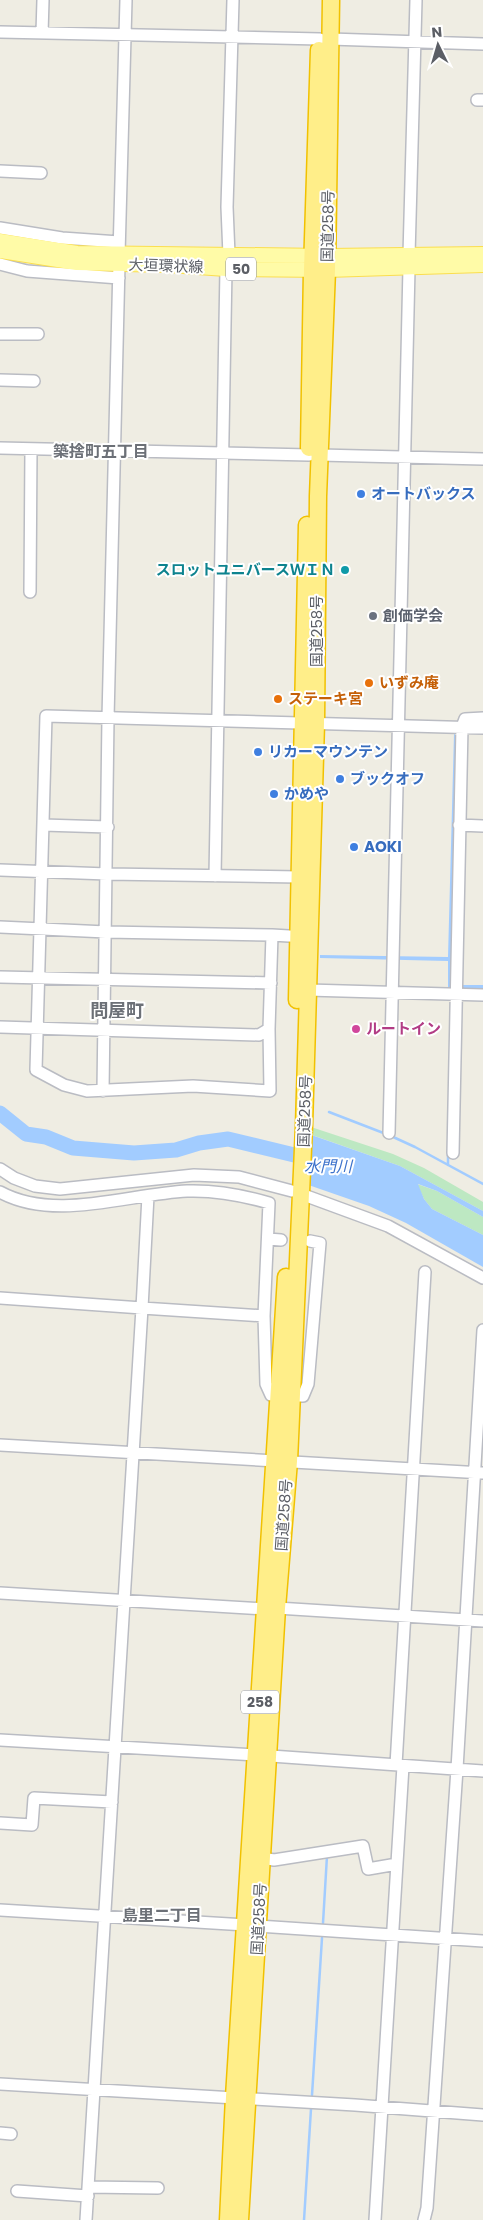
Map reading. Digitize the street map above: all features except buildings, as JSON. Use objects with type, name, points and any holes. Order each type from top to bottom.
[{"type":"highway","name":"国道258号","points":[[300,1126],[325,39],[320,0]]},
{"type":"highway","name":"国道258号","points":[[325,39],[332,0]]},
{"type":"highway","name":"国道258号","points":[[228,2220],[241,2098],[282,1460],[308,990],[299,877],[309,723]]},
{"type":"highway","name":"国道258号","points":[[252,1925],[262,1858],[263,1755]]},
{"type":"highway","name":"国道258号","points":[[240,2220],[241,2098]]},
{"type":"main road","name":"大垣環状線","points":[[0,241],[119,259],[228,262],[320,263],[409,261],[483,254]]},
{"type":"main road","name":"大垣環状線","points":[[0,252],[77,263],[119,259]]},
{"type":"main road","name":"大垣環状線","points":[[409,261],[483,265]]},
{"type":"street","points":[[42,33],[43,0]]},
{"type":"street","points":[[103,1091],[108,718],[126,0]]},
{"type":"street","points":[[215,876],[228,262],[227,207],[233,0]]},
{"type":"street","points":[[389,1133],[416,0]]},
{"type":"street","points":[[0,32],[483,44]]},
{"type":"street","points":[[0,171],[41,173]]},
{"type":"street","points":[[0,228],[62,238],[119,259]]},
{"type":"street","points":[[0,264],[27,271],[119,259]]},
{"type":"street","points":[[0,334],[38,334]]},
{"type":"street","points":[[0,380],[34,381]]},
{"type":"street","points":[[0,448],[483,459]]},
{"type":"street","points":[[30,592],[31,449]]},
{"type":"street","points":[[272,935],[269,1029],[270,1091],[193,1086],[87,1091],[64,1085],[36,1070],[46,716],[483,728]]},
{"type":"street","points":[[453,1153],[462,727],[465,719],[483,718]]},
{"type":"street","points":[[43,825],[108,827]]},
{"type":"street","points":[[459,825],[483,826]]},
{"type":"street","points":[[0,870],[299,877]]},
{"type":"street","points":[[0,927],[106,932],[304,937]]},
{"type":"street","points":[[0,977],[271,983]]},
{"type":"street","points":[[308,990],[393,993],[456,989],[483,995]]},
{"type":"street","points":[[0,1027],[259,1035],[269,1029]]},
{"type":"street","points":[[0,1169],[14,1178],[35,1186],[60,1188],[194,1175],[239,1177],[297,1189],[388,1226],[483,1278]]},
{"type":"street","points":[[0,1194],[24,1203],[45,1206],[70,1205],[186,1191],[216,1191],[269,1203],[264,1316],[266,1384],[271,1395],[303,1396],[308,1384],[320,1243],[310,1241]]},
{"type":"street","points":[[86,2220],[148,1196]]},
{"type":"street","points":[[268,1239],[280,1240]]},
{"type":"street","points":[[374,2220],[397,1864],[405,1616],[425,1272]]},
{"type":"street","points":[[0,1298],[264,1316]]},
{"type":"street","points":[[424,2220],[427,2208],[446,1939],[465,1620],[479,1473],[483,1330]]},
{"type":"street","points":[[0,1446],[282,1460],[479,1473]]},
{"type":"street","points":[[0,1593],[483,1621]]},
{"type":"street","points":[[0,1740],[263,1755],[483,1771]]},
{"type":"street","points":[[0,1823],[32,1825],[34,1798],[112,1802]]},
{"type":"street","points":[[262,1858],[274,1860],[363,1846],[368,1869],[397,1864]]},
{"type":"street","points":[[0,1910],[483,1941]]},
{"type":"street","points":[[0,2084],[483,2115]]},
{"type":"street","points":[[18,2191],[158,2188]]},
{"type":"green space","points":[[314,1128],[393,1154],[424,1168],[483,1202],[483,1211],[400,1166],[312,1135],[311,1129]]},
{"type":"green space","points":[[417,1184],[437,1191],[483,1217],[483,1235],[432,1209],[424,1199]]},
{"type":"water","points":[[454,734],[458,736],[461,985],[483,985],[483,989],[448,989],[448,961],[320,958],[320,955],[448,957]]},
{"type":"water","name":"水門川","points":[[300,1131],[400,1166],[483,1211],[483,1217],[437,1191],[418,1184],[424,1199],[432,1209],[483,1235],[483,1267],[406,1223],[369,1206],[297,1181]]},
{"type":"waterway","points":[[329,1112],[386,1134]]},
{"type":"waterway","name":"水門川","points":[[0,1113],[26,1134],[46,1137],[73,1148],[134,1153],[176,1150],[199,1143],[228,1139],[315,1160]]},
{"type":"waterway","points":[[391,1136],[483,1184]]},
{"type":"waterway","points":[[448,1153],[448,1165]]},
{"type":"waterway","points":[[323,1923],[327,1856]]},
{"type":"waterway","points":[[312,2095],[322,1938]]},
{"type":"waterway","points":[[304,2220],[311,2109]]},
{"type":"place","name":"オートバックス","points":[[361,494]]},
{"type":"place","name":"スロットユニバースＷＩＮ","points":[[345,570]]},
{"type":"place","name":"創価学会","points":[[373,616]]},
{"type":"place","name":"いずみ庵","points":[[369,683]]},
{"type":"place","name":"ステーキ宮","points":[[278,699]]},
{"type":"place","name":"リカーマウンテン","points":[[258,752]]},
{"type":"place","name":"ブックオフ","points":[[340,779]]},
{"type":"place","name":"かめや","points":[[274,794]]},
{"type":"place","name":"AOKI","points":[[354,847]]},
{"type":"place","name":"ルートイン","points":[[356,1029]]},
{"type":"district","name":"築捨町五丁目","points":[[101,451]]},
{"type":"district","name":"問屋町","points":[[117,1011]]},
{"type":"district","name":"島里二丁目","points":[[162,1915]]}]
